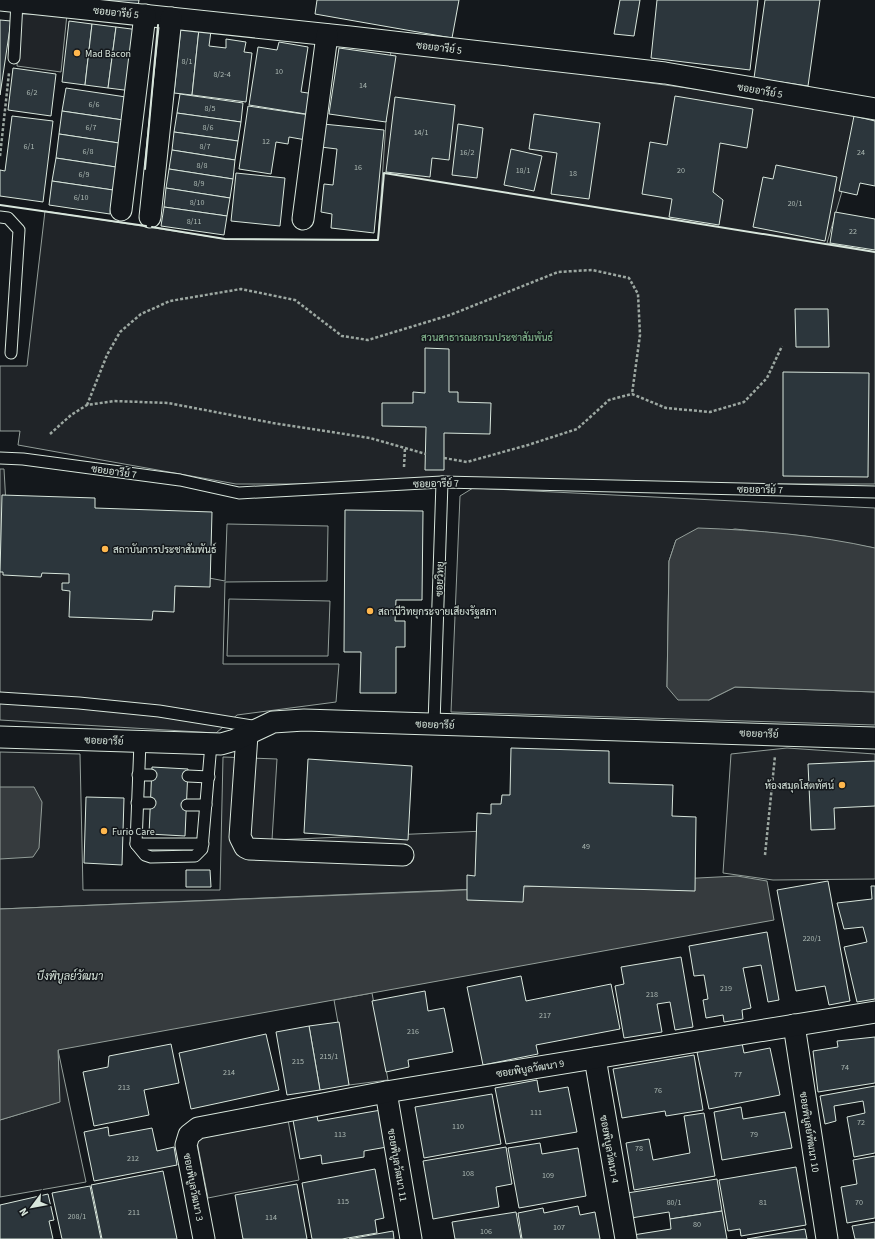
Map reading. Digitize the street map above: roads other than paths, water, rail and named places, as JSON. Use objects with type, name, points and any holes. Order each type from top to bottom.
[{"type":"street","name":"ซอยอารีย์ 5","points":[[8,1],[37,2],[665,73],[875,109]]},
{"type":"street","points":[[121,210],[145,15]]},
{"type":"street","points":[[150,218],[171,18]]},
{"type":"street","points":[[304,219],[327,35]]},
{"type":"street","name":"ซอยอารีย์","points":[[0,737],[211,744],[228,742],[274,722],[304,720],[875,738]]},
{"type":"street","points":[[255,731],[240,837],[245,846],[250,849],[403,855]]},
{"type":"street","name":"ซอยพิบูลวัฒนา 9","points":[[189,1135],[198,1128],[208,1125],[386,1092],[875,1012]]},
{"type":"street","name":"ซอยพิบูลย์พัฒนา 10","points":[[794,1025],[827,1239]]},
{"type":"street","name":"ซอยพิบูลวัฒนา 4","points":[[595,1058],[626,1239]]},
{"type":"street","name":"ซอยพิบูลวัฒนา 11","points":[[386,1092],[411,1239]]},
{"type":"street","name":"ซอยพิบูลวัฒนา 3","points":[[189,1135],[186,1145],[204,1239]]},
{"type":"lane","points":[[8,1],[14,58]]},
{"type":"lane","points":[[0,218],[8,218],[19,230],[11,353]]},
{"type":"lane","name":"ซอยอารีย์ 7","points":[[0,458],[23,458],[180,480],[239,493],[442,482],[875,492]]},
{"type":"lane","name":"ซอยวิทยุ","points":[[434,724],[442,482]]},
{"type":"lane","points":[[0,698],[79,703],[160,711],[255,731]]},
{"type":"lane","points":[[140,742],[136,844],[144,855],[151,857],[195,856],[202,849],[211,744]]},
{"type":"lane","points":[[138,775],[151,775]]},
{"type":"lane","points":[[188,776],[209,777]]},
{"type":"lane","points":[[137,803],[150,803]]},
{"type":"lane","points":[[187,805],[206,805]]},
{"type":"water","points":[[698,528],[787,534],[853,543],[875,548],[875,692],[735,687],[709,700],[678,700],[667,687],[669,561],[676,540]]},
{"type":"water","points":[[0,787],[34,787],[42,802],[39,848],[33,857],[0,859]]},
{"type":"water","name":"บึงพิบูลย์วัฒนา","points":[[737,876],[767,881],[774,920],[58,1050],[60,1102],[0,1120],[0,909],[443,891]]},
{"type":"place","name":"Mad Bacon","points":[[77,53]]},
{"type":"place","name":"สถาบันการประชาสัมพันธ์","points":[[105,549]]},
{"type":"place","name":"สถานีวิทยุกระจายเสียงรัฐสภา","points":[[370,611]]},
{"type":"place","name":"ห้องสมุดโสตทัศน์","points":[[842,785]]},
{"type":"place","name":"Furio Care","points":[[104,831]]},
{"type":"park label","name":"สวนสาธารณะกรมประชาสัมพันธ์","points":[[487,337]]}]
